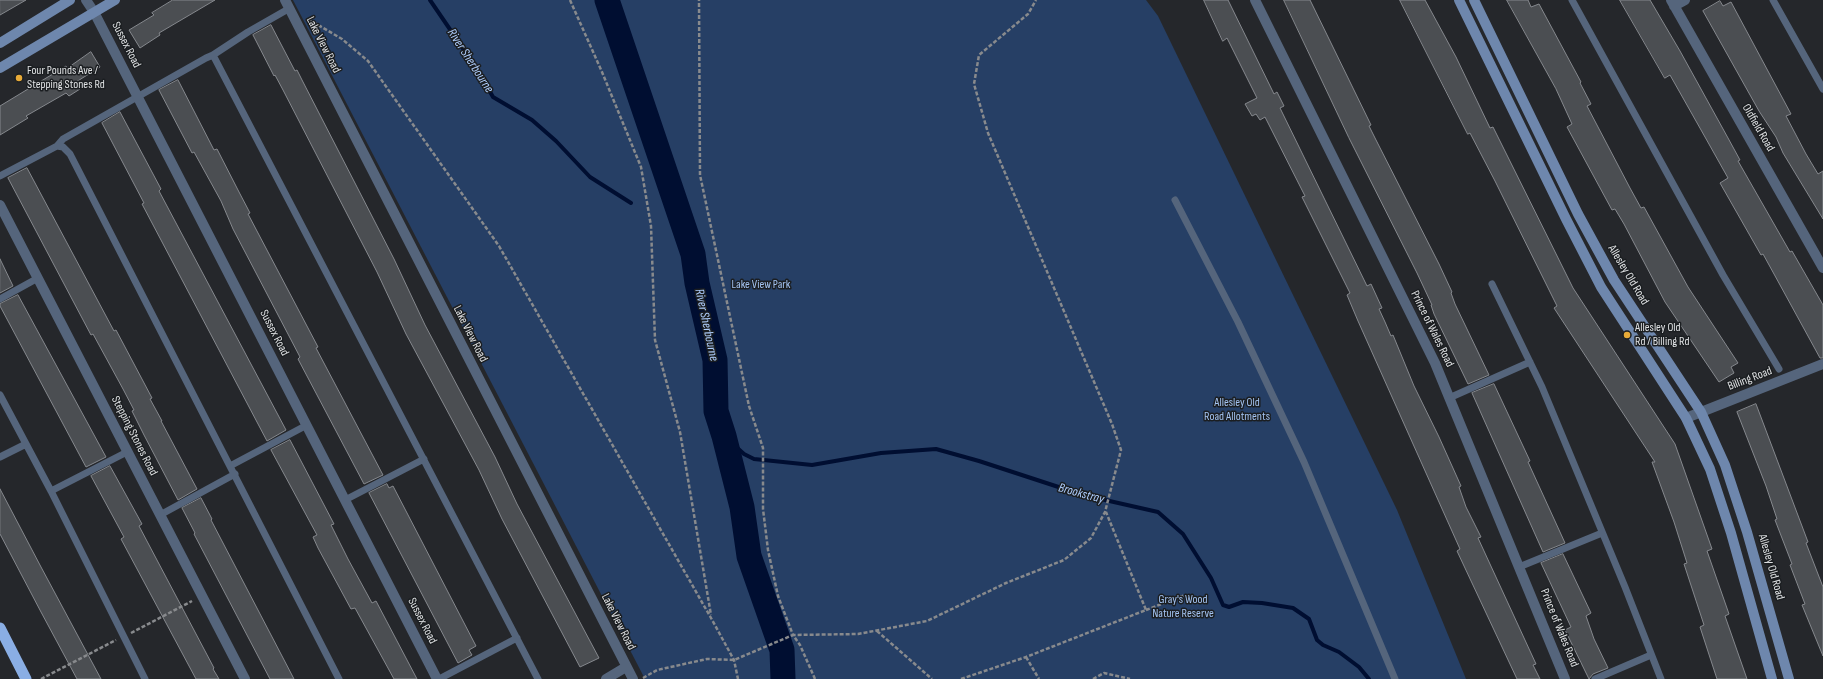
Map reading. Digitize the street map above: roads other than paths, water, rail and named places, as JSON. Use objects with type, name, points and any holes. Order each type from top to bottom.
[{"type":"highway","points":[[0,628],[26,679]]},
{"type":"main road","points":[[0,43],[70,0]]},
{"type":"main road","points":[[0,68],[115,0]]},
{"type":"main road","points":[[1460,0],[1566,219],[1602,287],[1686,418],[1710,469],[1729,526],[1772,679]]},
{"type":"main road","name":"Allesley Old Road","points":[[1474,0],[1578,214],[1614,280],[1701,412],[1725,465],[1747,532],[1789,679]]},
{"type":"main road","points":[[1519,123],[1531,117]]},
{"type":"street","name":"Sussex Road","points":[[86,0],[94,12],[438,679]]},
{"type":"street","name":"Prince of Wales Road","points":[[1256,0],[1435,363],[1565,679]]},
{"type":"street","points":[[1672,3],[1685,0]]},
{"type":"street","name":"Oldfield Road","points":[[1672,3],[1823,268]]},
{"type":"street","name":"Lake View Road","points":[[287,4],[633,679]]},
{"type":"street","name":"Stepping Stones Road","points":[[0,205],[245,679]]},
{"type":"street","name":"Billing Road","points":[[1686,418],[1823,364]]},
{"type":"street","points":[[606,679],[626,667]]},
{"type":"lane","points":[[1572,0],[1723,275],[1779,369]]},
{"type":"lane","points":[[1773,0],[1823,89]]},
{"type":"lane","points":[[0,176],[56,146],[63,139],[137,96],[213,55],[287,4]]},
{"type":"lane","points":[[213,55],[317,258],[424,459],[538,679]]},
{"type":"lane","points":[[56,146],[63,147],[70,154],[339,679]]},
{"type":"lane","points":[[1175,200],[1238,322],[1304,462],[1395,679]]},
{"type":"lane","points":[[0,298],[38,278]]},
{"type":"lane","points":[[1492,284],[1542,387],[1661,679]]},
{"type":"lane","points":[[1450,398],[1530,362]]},
{"type":"lane","points":[[0,395],[51,491],[145,679]]},
{"type":"lane","points":[[230,466],[307,425]]},
{"type":"lane","points":[[0,458],[26,444]]},
{"type":"lane","points":[[51,491],[127,452]]},
{"type":"lane","points":[[345,500],[424,459]]},
{"type":"lane","points":[[160,515],[235,474]]},
{"type":"lane","points":[[1519,567],[1602,533]]},
{"type":"lane","points":[[438,679],[517,638]]},
{"type":"lane","points":[[1595,679],[1651,655]]},
{"type":"waterway","name":"River Sherbourne","points":[[430,0],[477,69],[493,97],[532,120],[556,141],[590,177],[631,203]]},
{"type":"waterway","name":"River Sherbourne","points":[[607,0],[693,254],[697,283],[715,360],[716,411],[742,507],[749,556],[782,650],[783,679]]},
{"type":"waterway","name":"Brookstray","points":[[724,436],[744,454],[754,459],[812,465],[881,453],[936,449],[979,461],[1083,495],[1158,512],[1183,534],[1211,578],[1223,605],[1229,607],[1243,602],[1262,603],[1293,608],[1309,619],[1317,640],[1323,645],[1339,652],[1359,667],[1369,679]]},
{"type":"place","name":"Four Pounds Ave / Stepping Stones Rd","points":[[19,78]]},
{"type":"place","name":"Allesley Old Rd / Billing Rd","points":[[1627,335]]},
{"type":"park label","name":"Lake View Park","points":[[761,285]]},
{"type":"park label","name":"Allesley Old Road Allotments","points":[[1237,410]]},
{"type":"park label","name":"Gray's Wood Nature Reserve","points":[[1183,607]]}]
